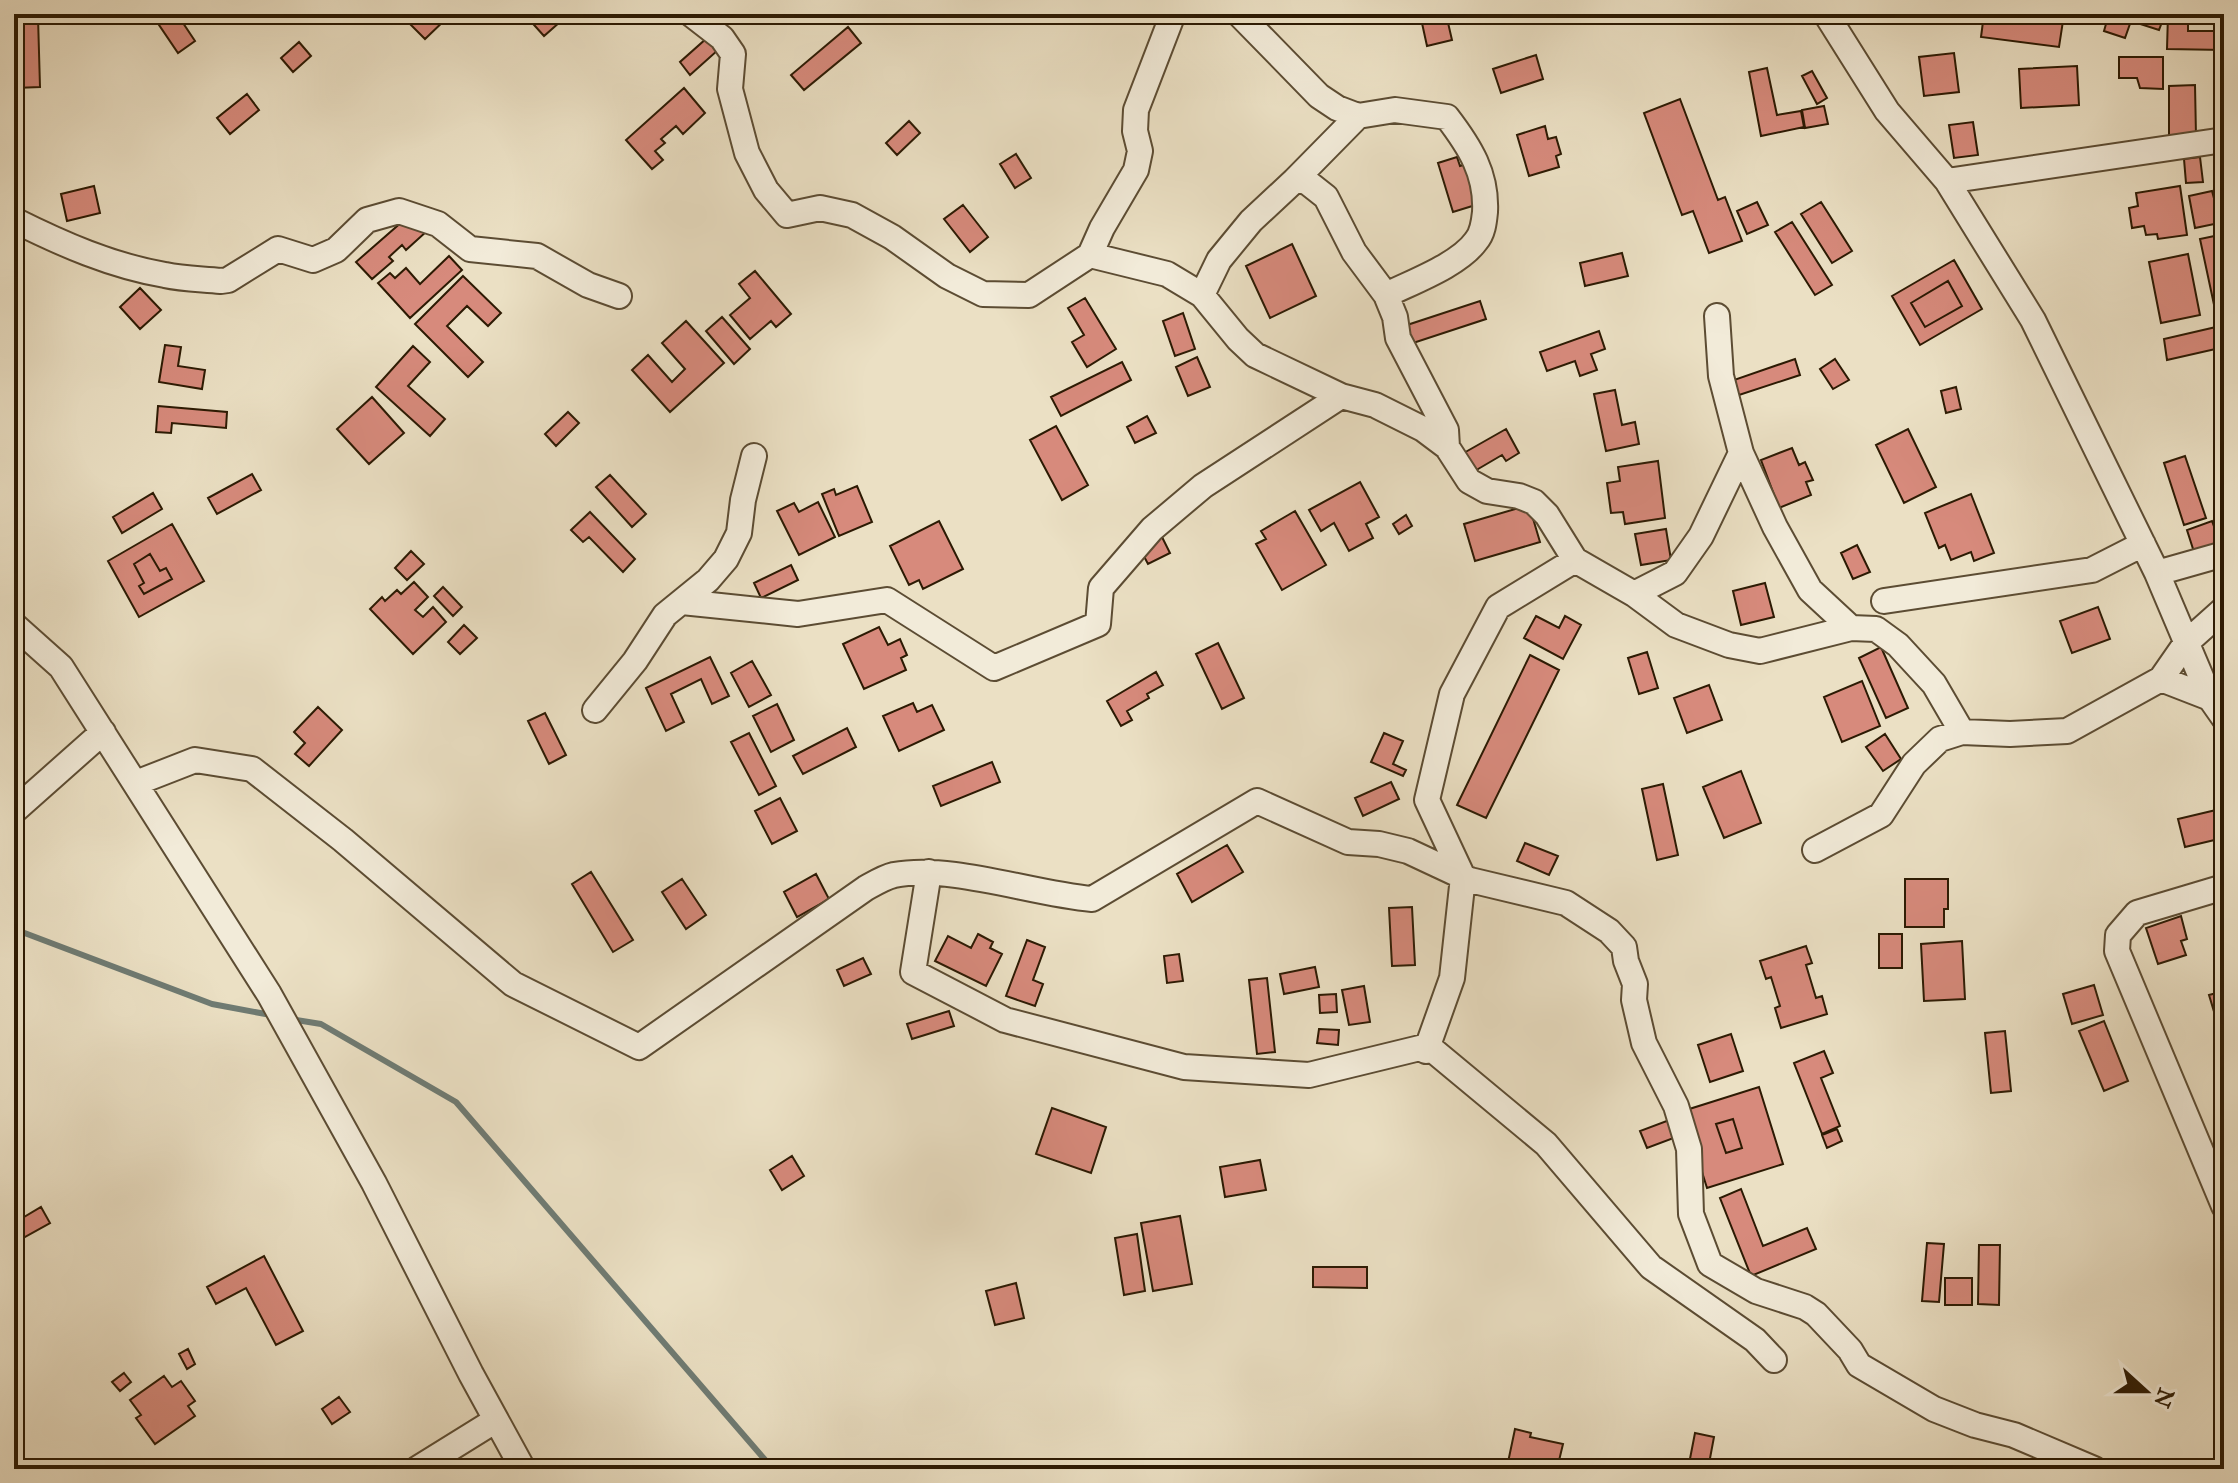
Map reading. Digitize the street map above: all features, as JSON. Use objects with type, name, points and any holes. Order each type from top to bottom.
[{"type":"street","points":[[691,14],[722,38],[733,54],[730,89],[747,153],[766,190],[787,215],[820,208],[852,215],[892,237],[947,276],[983,294],[1029,295],[1090,255],[1136,170],[1140,151],[1135,131],[1136,110],[1173,14]]},
{"type":"street","points":[[1239,14],[1319,96],[1358,116],[1395,110],[1447,117],[1473,155],[1483,176],[1486,197],[1484,226],[1477,241],[1442,267],[1386,295]]},
{"type":"street","points":[[1826,14],[1887,111],[1947,181],[2033,320],[2157,573],[2217,708]]},
{"type":"street","points":[[1202,295],[1219,260],[1251,221],[1324,153],[1358,116]]},
{"type":"street","points":[[1947,181],[2224,140]]},
{"type":"street","points":[[1324,153],[1326,197],[1354,252],[1386,295],[1395,317],[1398,338],[1446,430],[1447,447]]},
{"type":"street","points":[[1295,180],[1307,182],[1326,197]]},
{"type":"street","points":[[14,220],[116,263],[166,276],[221,281],[228,280],[278,249],[313,260],[336,250],[367,220],[399,211],[438,224],[470,249],[537,256],[588,285],[619,296]]},
{"type":"street","points":[[1090,255],[1167,274],[1202,295],[1255,355],[1341,396],[1375,405],[1423,429],[1447,447],[1469,481],[1487,491],[1519,496],[1534,502],[1547,515],[1575,560],[1634,594],[1676,625],[1748,650],[1760,651],[1851,628],[1876,629],[1898,645],[1934,684],[1962,732]]},
{"type":"street","points":[[1717,316],[1721,376],[1741,453],[1775,527],[1810,590],[1851,628]]},
{"type":"street","points":[[682,602],[798,614],[887,600],[994,668],[1098,624],[1101,588],[1152,529],[1203,486],[1341,396]]},
{"type":"street","points":[[1634,594],[1675,573],[1701,536],[1741,453]]},
{"type":"street","points":[[595,710],[635,661],[665,615],[708,580],[726,559],[739,533],[754,456]]},
{"type":"street","points":[[1884,601],[2092,570],[2143,544]]},
{"type":"street","points":[[2157,573],[2224,554]]},
{"type":"street","points":[[1427,1049],[1452,978],[1463,877],[1427,800],[1452,694],[1498,607],[1575,560]]},
{"type":"street","points":[[1815,850],[1881,815],[1914,764],[1940,739],[1962,732],[2067,731],[2161,679],[2186,643],[2224,609]]},
{"type":"street","points":[[14,625],[61,667],[269,994],[374,1183],[523,1469]]},
{"type":"street","points":[[2161,679],[2217,708]]},
{"type":"street","points":[[14,811],[103,732]]},
{"type":"street","points":[[136,783],[195,760],[252,769],[343,840],[513,984],[639,1047],[866,888],[892,875],[929,872],[1063,897],[1092,899],[1257,801],[1348,842],[1379,844],[1408,851],[1463,877],[1566,903],[1619,939],[1635,984],[1636,1009],[1644,1043],[1676,1106],[1689,1149],[1691,1214],[1710,1264],[1756,1291],[1805,1307],[1841,1341],[1859,1365],[1934,1409],[1975,1425],[2014,1435],[2094,1469]]},
{"type":"street","points":[[929,872],[913,972],[1005,1020],[1184,1067],[1309,1075],[1427,1049]]},
{"type":"street","points":[[2224,887],[2137,913],[2118,935],[2117,951],[2224,1206]]},
{"type":"street","points":[[1427,1049],[1546,1144],[1651,1267],[1755,1340],[1774,1360]]},
{"type":"street","points":[[417,1469],[496,1420]]},
{"type":"building","points":[[177,14],[195,41],[178,53],[153,16]]},
{"type":"building","points":[[422,14],[445,14],[448,17],[425,39],[411,25]]},
{"type":"building","points":[[569,14],[544,36],[526,16]]},
{"type":"building","points":[[1420,14],[1446,14],[1452,40],[1427,46]]},
{"type":"building","points":[[1984,14],[2043,14],[2042,19],[2063,21],[2059,47],[1981,37]]},
{"type":"building","points":[[2093,14],[2165,14],[2159,30],[2131,21],[2125,38],[2104,31],[2106,24],[2092,19]]},
{"type":"building","points":[[2168,14],[2188,14],[2188,31],[2222,31],[2224,14],[2224,50],[2167,49]]},
{"type":"building","points":[[14,17],[38,17],[40,87],[15,88]]},
{"type":"building","points":[[848,27],[861,43],[804,90],[791,75]]},
{"type":"building","points":[[707,38],[718,50],[690,75],[680,62]]},
{"type":"building","points":[[299,42],[311,56],[293,72],[281,58]]},
{"type":"building","points":[[1954,53],[1959,92],[1924,96],[1919,57]]},
{"type":"building","points":[[1536,55],[1543,79],[1501,93],[1493,69]]},
{"type":"building","points":[[2119,57],[2163,57],[2163,89],[2140,88],[2137,78],[2119,78]]},
{"type":"building","points":[[2077,66],[2079,105],[2021,108],[2019,69]]},
{"type":"building","points":[[1767,68],[1777,115],[1801,111],[1804,127],[1761,136],[1749,72]]},
{"type":"building","points":[[1812,71],[1827,98],[1817,104],[1802,76]]},
{"type":"building","points":[[2195,85],[2196,136],[2169,137],[2169,86]]},
{"type":"building","points":[[684,88],[705,113],[683,134],[676,126],[661,139],[665,143],[655,151],[663,160],[652,169],[626,140]]},
{"type":"building","points":[[247,94],[259,110],[230,134],[217,118]]},
{"type":"building","points":[[1680,99],[1718,200],[1725,197],[1742,241],[1709,253],[1693,211],[1682,215],[1644,113]]},
{"type":"building","points":[[1824,106],[1828,124],[1805,128],[1802,110]]},
{"type":"building","points":[[909,121],[920,133],[897,155],[886,143]]},
{"type":"building","points":[[1973,122],[1978,155],[1954,158],[1949,125]]},
{"type":"building","points":[[1545,126],[1548,139],[1556,137],[1561,154],[1556,156],[1559,167],[1529,176],[1517,135]]},
{"type":"building","points":[[1016,154],[1031,178],[1015,188],[1000,164]]},
{"type":"building","points":[[1457,157],[1460,166],[1470,163],[1482,203],[1453,212],[1438,163]]},
{"type":"building","points":[[2200,157],[2203,182],[2186,183],[2184,159]]},
{"type":"building","points":[[94,186],[100,213],[67,221],[61,194]]},
{"type":"building","points":[[2180,186],[2187,235],[2158,239],[2157,234],[2146,235],[2144,226],[2132,228],[2129,208],[2138,206],[2136,193]]},
{"type":"building","points":[[2212,191],[2215,202],[2224,200],[2224,222],[2195,228],[2189,196]]},
{"type":"building","points":[[1757,202],[1768,225],[1747,234],[1737,211]]},
{"type":"building","points":[[1821,202],[1852,251],[1832,263],[1801,214]]},
{"type":"building","points":[[963,205],[988,237],[970,252],[944,219]]},
{"type":"building","points":[[411,214],[427,231],[406,250],[402,245],[389,257],[393,261],[372,279],[356,262]]},
{"type":"building","points":[[1792,222],[1832,285],[1815,295],[1775,232]]},
{"type":"building","points":[[2224,234],[2224,312],[2216,314],[2200,239]]},
{"type":"building","points":[[1292,244],[1316,296],[1270,318],[1246,266]]},
{"type":"building","points":[[1622,253],[1628,276],[1585,286],[1580,263]]},
{"type":"building","points":[[2188,254],[2200,315],[2161,323],[2149,262]]},
{"type":"building","points":[[449,256],[462,270],[410,318],[378,283],[390,273],[395,278],[406,268],[420,284]]},
{"type":"building","points":[[1954,260],[1982,309],[1920,345],[1892,296]],"holes":[[[1948,281],[1962,306],[1925,327],[1911,303]]]},
{"type":"building","points":[[755,271],[791,314],[776,327],[771,321],[750,339],[730,315],[750,298],[739,284]]},
{"type":"building","points":[[463,276],[501,313],[488,326],[467,306],[447,326],[483,362],[468,377],[415,324]]},
{"type":"building","points":[[1948,281],[1962,306],[1925,327],[1911,303]]},
{"type":"building","points":[[140,288],[161,310],[140,329],[120,307]]},
{"type":"building","points":[[1085,298],[1116,349],[1087,367],[1072,342],[1084,335],[1068,308]]},
{"type":"building","points":[[1480,301],[1486,319],[1404,346],[1398,328]]},
{"type":"building","points":[[1183,313],[1195,349],[1175,356],[1163,321]]},
{"type":"building","points":[[722,317],[750,349],[734,364],[706,331]]},
{"type":"building","points":[[686,321],[724,363],[670,412],[632,370],[648,355],[672,382],[685,369],[662,343]]},
{"type":"building","points":[[2216,327],[2220,348],[2167,360],[2164,339]]},
{"type":"building","points":[[1599,331],[1605,349],[1591,354],[1597,370],[1580,376],[1575,361],[1547,371],[1540,352]]},
{"type":"building","points":[[165,345],[181,347],[178,366],[205,370],[202,389],[159,382]]},
{"type":"building","points":[[413,346],[430,362],[408,386],[445,419],[430,436],[376,387]]},
{"type":"building","points":[[1197,357],[1210,387],[1188,396],[1176,367]]},
{"type":"building","points":[[1795,359],[1800,375],[1736,396],[1731,381]]},
{"type":"building","points":[[1835,359],[1849,380],[1833,389],[1820,369]]},
{"type":"building","points":[[1122,362],[1131,380],[1061,416],[1051,397]]},
{"type":"building","points":[[1956,387],[1961,409],[1946,413],[1941,391]]},
{"type":"building","points":[[1615,390],[1622,425],[1635,422],[1639,444],[1606,451],[1594,394]]},
{"type":"building","points":[[372,397],[404,433],[369,464],[337,429]]},
{"type":"building","points":[[158,406],[227,412],[226,428],[172,423],[171,433],[156,432]]},
{"type":"building","points":[[568,412],[579,423],[556,446],[545,434]]},
{"type":"building","points":[[1147,416],[1156,433],[1135,443],[1127,427]]},
{"type":"building","points":[[1056,426],[1088,485],[1062,500],[1030,440]]},
{"type":"building","points":[[1506,429],[1519,453],[1506,461],[1502,455],[1473,472],[1462,454]]},
{"type":"building","points":[[1908,429],[1936,487],[1904,503],[1876,445]]},
{"type":"building","points":[[1792,448],[1799,465],[1805,462],[1813,480],[1806,482],[1811,495],[1779,508],[1761,460]]},
{"type":"building","points":[[2185,456],[2206,518],[2184,525],[2164,463]]},
{"type":"building","points":[[1658,461],[1665,518],[1625,524],[1623,512],[1611,513],[1607,483],[1620,481],[1618,467]]},
{"type":"building","points":[[252,474],[261,490],[217,514],[208,498]]},
{"type":"building","points":[[610,475],[646,514],[632,527],[596,487]]},
{"type":"building","points":[[1360,482],[1379,517],[1366,524],[1373,538],[1349,551],[1334,523],[1321,531],[1309,510]]},
{"type":"building","points":[[857,486],[872,522],[839,536],[822,494],[834,489],[836,495]]},
{"type":"building","points":[[153,493],[162,509],[122,533],[113,517]]},
{"type":"building","points":[[1971,494],[1994,553],[1974,561],[1971,552],[1951,560],[1945,545],[1939,548],[1925,513]]},
{"type":"building","points":[[818,502],[835,537],[799,555],[777,511],[794,503],[799,512]]},
{"type":"building","points":[[1529,505],[1540,542],[1475,561],[1464,524]]},
{"type":"building","points":[[1295,511],[1326,565],[1282,590],[1256,544],[1266,539],[1261,531]]},
{"type":"building","points":[[590,512],[635,559],[623,572],[589,537],[583,542],[571,530]]},
{"type":"building","points":[[1406,515],[1412,526],[1399,534],[1393,524]]},
{"type":"building","points":[[939,521],[963,569],[923,589],[919,580],[909,585],[890,546]]},
{"type":"building","points":[[2212,521],[2220,543],[2194,552],[2187,530]]},
{"type":"building","points":[[172,524],[204,581],[139,617],[108,561]],"holes":[[[150,554],[160,571],[166,568],[172,579],[144,594],[139,586],[144,583],[134,564]]]},
{"type":"building","points":[[1666,529],[1671,560],[1641,565],[1635,534]]},
{"type":"building","points":[[1161,535],[1170,553],[1148,564],[1139,547]]},
{"type":"building","points":[[1857,545],[1870,572],[1853,579],[1841,553]]},
{"type":"building","points":[[411,551],[424,564],[407,580],[395,568]]},
{"type":"building","points":[[150,554],[160,571],[166,568],[172,579],[144,594],[139,586],[144,583],[134,564]]},
{"type":"building","points":[[791,565],[798,580],[761,598],[754,583]]},
{"type":"building","points":[[414,582],[428,597],[415,610],[423,617],[433,607],[446,622],[413,654],[370,609],[382,597],[385,601],[397,590],[401,594]]},
{"type":"building","points":[[1765,583],[1774,617],[1741,625],[1733,591]]},
{"type":"building","points":[[443,587],[462,607],[453,616],[434,596]]},
{"type":"building","points":[[2098,607],[2110,639],[2072,653],[2060,621]]},
{"type":"building","points":[[1536,616],[1559,628],[1565,616],[1581,625],[1563,659],[1524,638]]},
{"type":"building","points":[[464,625],[477,638],[460,654],[448,642]]},
{"type":"building","points":[[879,627],[888,645],[900,639],[907,655],[901,658],[906,670],[864,689],[843,644]]},
{"type":"building","points":[[1218,643],[1244,698],[1222,709],[1196,654]]},
{"type":"building","points":[[1881,647],[1908,708],[1886,718],[1859,658]]},
{"type":"building","points":[[1647,652],[1658,688],[1639,694],[1628,658]]},
{"type":"building","points":[[1530,655],[1559,670],[1486,818],[1457,805]]},
{"type":"building","points":[[710,657],[729,696],[712,704],[701,679],[671,694],[684,722],[666,731],[646,688]]},
{"type":"building","points":[[752,661],[771,695],[749,707],[731,673]]},
{"type":"building","points":[[1156,672],[1163,685],[1127,711],[1132,720],[1121,726],[1107,701]]},
{"type":"building","points":[[1862,681],[1880,726],[1842,742],[1824,697]]},
{"type":"building","points":[[1709,685],[1722,720],[1687,733],[1674,698]]},
{"type":"building","points":[[913,703],[917,712],[932,705],[944,730],[899,751],[883,716]]},
{"type":"building","points":[[777,704],[794,740],[771,752],[753,716]]},
{"type":"building","points":[[318,707],[342,730],[309,766],[295,754],[305,743],[294,732]]},
{"type":"building","points":[[545,713],[566,755],[549,764],[528,721]]},
{"type":"building","points":[[847,728],[856,747],[803,774],[793,756]]},
{"type":"building","points":[[749,733],[776,786],[759,795],[731,742]]},
{"type":"building","points":[[1384,733],[1403,741],[1393,764],[1406,770],[1403,776],[1371,762]]},
{"type":"building","points":[[1885,734],[1901,759],[1883,771],[1866,747]]},
{"type":"building","points":[[992,762],[1000,782],[941,806],[933,786]]},
{"type":"building","points":[[1741,771],[1761,823],[1724,838],[1703,787]]},
{"type":"building","points":[[1391,782],[1399,799],[1363,816],[1355,798]]},
{"type":"building","points":[[1663,784],[1678,855],[1657,860],[1642,789]]},
{"type":"building","points":[[780,798],[797,831],[772,844],[755,811]]},
{"type":"building","points":[[2216,810],[2223,838],[2185,847],[2178,819]]},
{"type":"building","points":[[1525,843],[1558,856],[1549,875],[1517,861]]},
{"type":"building","points":[[1227,845],[1243,872],[1192,902],[1177,874]]},
{"type":"building","points":[[591,872],[633,940],[613,952],[572,884]]},
{"type":"building","points":[[816,874],[829,899],[797,917],[784,892]]},
{"type":"building","points":[[682,879],[706,915],[686,929],[662,892]]},
{"type":"building","points":[[1905,879],[1948,879],[1948,909],[1944,909],[1944,927],[1905,927]]},
{"type":"building","points":[[1412,907],[1415,965],[1392,966],[1389,908]]},
{"type":"building","points":[[2181,916],[2187,939],[2181,941],[2186,955],[2158,964],[2146,928]]},
{"type":"building","points":[[978,934],[993,942],[990,948],[1002,954],[986,986],[935,961],[948,936],[971,948]]},
{"type":"building","points":[[1879,934],[1902,934],[1902,968],[1879,968]]},
{"type":"building","points":[[1027,940],[1045,947],[1033,980],[1043,984],[1035,1006],[1006,996]]},
{"type":"building","points":[[1962,941],[1965,999],[1924,1001],[1921,944]]},
{"type":"building","points":[[1806,946],[1812,963],[1806,965],[1816,998],[1822,996],[1827,1014],[1781,1028],[1775,1008],[1780,1006],[1771,977],[1766,979],[1760,961]]},
{"type":"building","points":[[1179,954],[1183,981],[1167,983],[1164,956]]},
{"type":"building","points":[[863,958],[871,974],[844,986],[837,970]]},
{"type":"building","points":[[1315,967],[1319,987],[1284,994],[1280,974]]},
{"type":"building","points":[[1267,978],[1275,1052],[1257,1054],[1249,980]]},
{"type":"building","points":[[2094,985],[2103,1015],[2072,1024],[2063,994]]},
{"type":"building","points":[[1364,986],[1370,1022],[1349,1025],[1342,990]]},
{"type":"building","points":[[2224,991],[2224,1045],[2209,995]]},
{"type":"building","points":[[1336,994],[1337,1012],[1320,1013],[1319,995]]},
{"type":"building","points":[[949,1011],[954,1026],[912,1039],[907,1024]]},
{"type":"building","points":[[2104,1021],[2128,1081],[2104,1091],[2079,1031]]},
{"type":"building","points":[[1319,1029],[1339,1030],[1338,1045],[1317,1043]]},
{"type":"building","points":[[2005,1031],[2011,1091],[1991,1093],[1985,1033]]},
{"type":"building","points":[[1731,1034],[1743,1071],[1710,1082],[1698,1045]]},
{"type":"building","points":[[1824,1051],[1833,1073],[1821,1078],[1840,1126],[1822,1134],[1794,1063]]},
{"type":"building","points":[[1759,1087],[1783,1164],[1707,1188],[1683,1111]],"holes":[[[1733,1119],[1742,1148],[1726,1153],[1716,1124]]]},
{"type":"building","points":[[1052,1108],[1106,1127],[1091,1173],[1036,1154]]},
{"type":"building","points":[[1672,1119],[1679,1136],[1647,1148],[1640,1131]]},
{"type":"building","points":[[1733,1119],[1742,1148],[1726,1153],[1716,1124]]},
{"type":"building","points":[[1837,1129],[1842,1141],[1827,1148],[1822,1135]]},
{"type":"building","points":[[792,1156],[804,1176],[782,1190],[770,1170]]},
{"type":"building","points":[[1260,1160],[1266,1190],[1225,1197],[1220,1167]]},
{"type":"building","points":[[1741,1189],[1763,1246],[1807,1228],[1816,1249],[1751,1276],[1720,1198]]},
{"type":"building","points":[[41,1207],[50,1223],[14,1243],[14,1223]]},
{"type":"building","points":[[1180,1216],[1192,1284],[1153,1291],[1141,1223]]},
{"type":"building","points":[[1137,1234],[1145,1291],[1124,1295],[1115,1238]]},
{"type":"building","points":[[1927,1243],[1944,1244],[1939,1302],[1922,1301]]},
{"type":"building","points":[[1979,1245],[2000,1245],[1999,1305],[1978,1304]]},
{"type":"building","points":[[264,1256],[303,1331],[276,1345],[246,1288],[216,1304],[207,1287]]},
{"type":"building","points":[[1313,1267],[1367,1267],[1367,1288],[1313,1287]]},
{"type":"building","points":[[1945,1278],[1972,1278],[1972,1305],[1945,1305]]},
{"type":"building","points":[[1016,1283],[1024,1318],[995,1325],[986,1291]]},
{"type":"building","points":[[188,1349],[195,1364],[187,1369],[179,1354]]},
{"type":"building","points":[[124,1373],[131,1382],[120,1391],[112,1382]]},
{"type":"building","points":[[164,1376],[172,1387],[181,1381],[195,1401],[188,1406],[195,1416],[155,1444],[136,1418],[141,1415],[130,1400]]},
{"type":"building","points":[[339,1397],[350,1412],[332,1424],[322,1409]]},
{"type":"building","points":[[1515,1429],[1531,1433],[1530,1437],[1563,1444],[1557,1469],[1507,1467]]},
{"type":"building","points":[[1695,1433],[1714,1437],[1708,1469],[1688,1469]]},
{"type":"waterway","points":[[14,929],[212,1004],[271,1015]]},
{"type":"waterway","points":[[290,1019],[321,1024],[456,1102],[773,1469]]}]
